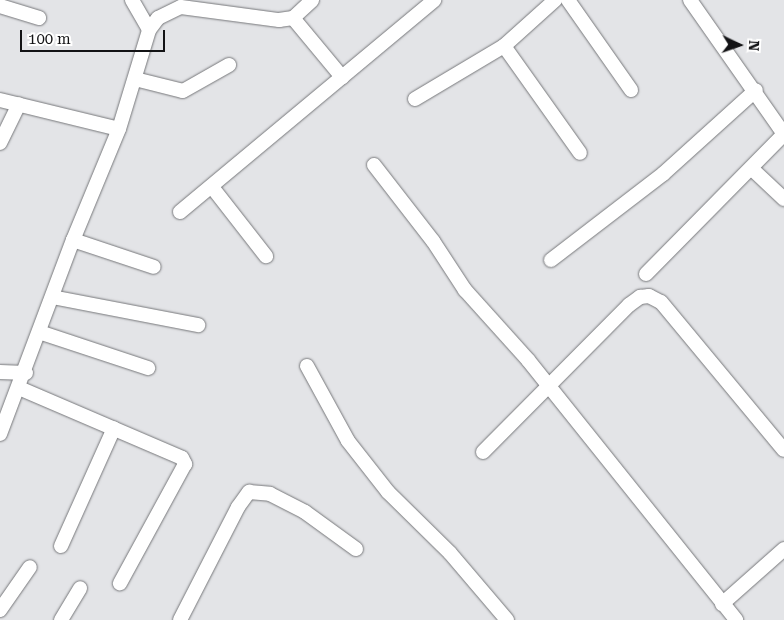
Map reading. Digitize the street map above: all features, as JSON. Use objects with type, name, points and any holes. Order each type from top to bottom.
[{"type":"street","points":[[132,0],[149,30]]},
{"type":"street","points":[[0,434],[26,373],[72,240],[119,129],[149,30],[158,18],[182,4],[280,20],[293,18],[312,0]]},
{"type":"street","points":[[180,212],[212,188],[434,0]]},
{"type":"street","points":[[415,99],[504,46],[555,0]]},
{"type":"street","points":[[568,0],[631,90]]},
{"type":"street","points":[[646,274],[752,169],[784,134],[756,90],[690,0]]},
{"type":"street","points":[[0,6],[39,18]]},
{"type":"street","points":[[293,18],[342,77]]},
{"type":"street","points":[[504,46],[580,153]]},
{"type":"street","points":[[135,79],[183,91],[229,66]]},
{"type":"street","points":[[551,260],[663,174],[756,90]]},
{"type":"street","points":[[0,100],[119,129]]},
{"type":"street","points":[[0,143],[19,104]]},
{"type":"street","points":[[374,165],[433,240],[465,290],[667,531],[736,620]]},
{"type":"street","points":[[752,169],[784,199]]},
{"type":"street","points":[[212,188],[266,256]]},
{"type":"street","points":[[72,240],[154,267]]},
{"type":"street","points":[[483,452],[546,386],[629,305],[640,297],[649,296],[660,302],[784,450]]},
{"type":"street","points":[[52,297],[198,326]]},
{"type":"street","points":[[40,332],[148,368]]},
{"type":"street","points":[[308,366],[348,441],[388,492],[400,502],[507,620]]},
{"type":"street","points":[[0,372],[26,373]]},
{"type":"street","points":[[19,388],[182,458],[185,464],[120,583]]},
{"type":"street","points":[[61,546],[114,428]]},
{"type":"street","points":[[180,620],[238,507],[249,492],[270,494],[305,512],[356,549]]},
{"type":"street","points":[[722,604],[784,549]]},
{"type":"street","points":[[0,610],[30,567]]},
{"type":"street","points":[[61,620],[80,588]]}]
